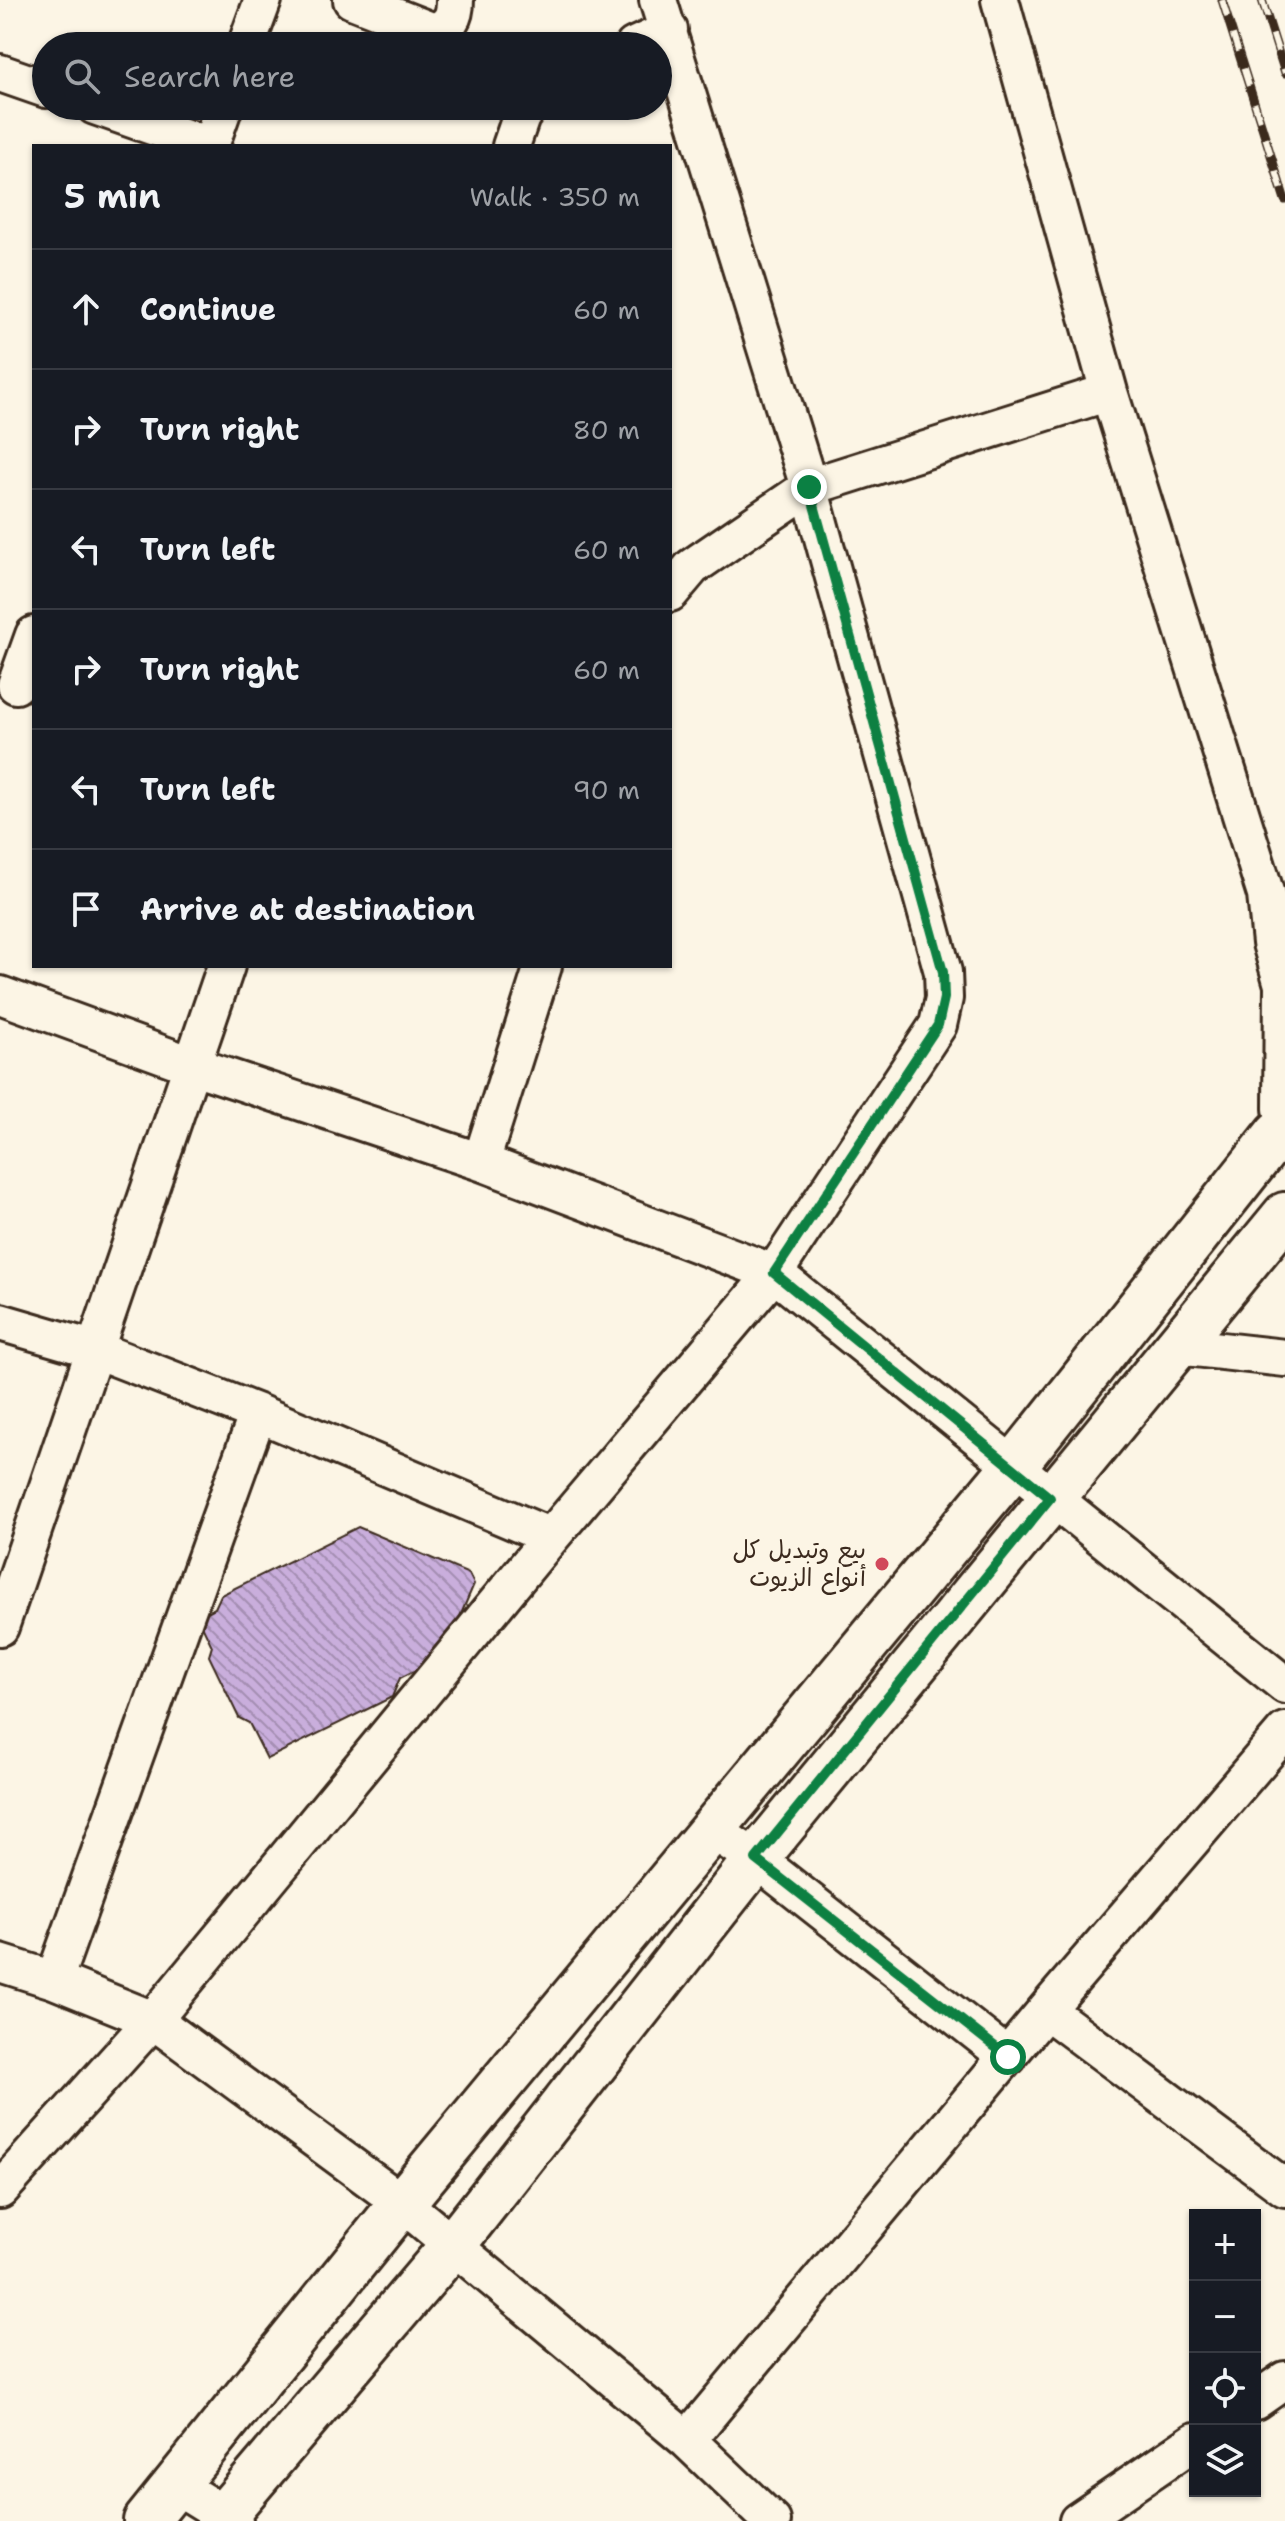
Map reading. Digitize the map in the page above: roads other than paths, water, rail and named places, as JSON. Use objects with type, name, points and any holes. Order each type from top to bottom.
[{"type":"street","points":[[251,32],[263,0]]},
{"type":"street","points":[[352,0],[434,32],[448,25],[455,13],[455,0]]},
{"type":"street","points":[[146,2521],[402,2203],[1013,1467],[1283,1125],[1283,985],[1271,943],[1279,891],[1249,843],[1109,392],[1000,0]]},
{"type":"street","points":[[648,32],[664,15]]},
{"type":"street","points":[[0,2190],[153,2020],[551,1537],[774,1273],[938,1025],[944,998],[943,972],[809,487],[672,41]]},
{"type":"street","points":[[0,73],[32,84]]},
{"type":"street","points":[[135,120],[204,144]]},
{"type":"street","points":[[211,144],[219,120]]},
{"type":"street","points":[[512,144],[520,120]]},
{"type":"street","points":[[672,591],[692,567],[809,487],[1109,392]]},
{"type":"street","points":[[17,686],[32,641]]},
{"type":"street","points":[[0,1627],[225,968]]},
{"type":"street","points":[[481,1162],[542,968]]},
{"type":"street","points":[[0,995],[191,1065],[481,1162],[774,1273],[1285,1685]]},
{"type":"street","points":[[174,2484],[226,2518],[453,2245],[756,1859],[1285,1215]]},
{"type":"street","points":[[0,1322],[96,1350],[258,1413],[551,1537]]},
{"type":"street","points":[[1177,1346],[1285,1358]]},
{"type":"street","points":[[54,1980],[258,1413]]},
{"type":"street","points":[[687,2440],[1046,2010],[1285,1731]]},
{"type":"street","points":[[712,1830],[756,1859],[1008,2057]]},
{"type":"street","points":[[0,1963],[54,1980],[153,2020],[402,2203],[687,2440],[772,2521]]},
{"type":"street","points":[[1046,2010],[1285,2188]]},
{"type":"street","points":[[1261,2397],[1285,2380]]},
{"type":"street","points":[[1078,2521],[1189,2445]]},
{"type":"railway","points":[[1222,0],[1285,200]]},
{"type":"railway","points":[[1262,0],[1285,73]]},
{"type":"place","name":"بيع وتبديل كل أنواع الزيوت","points":[[882,1564]]}]
